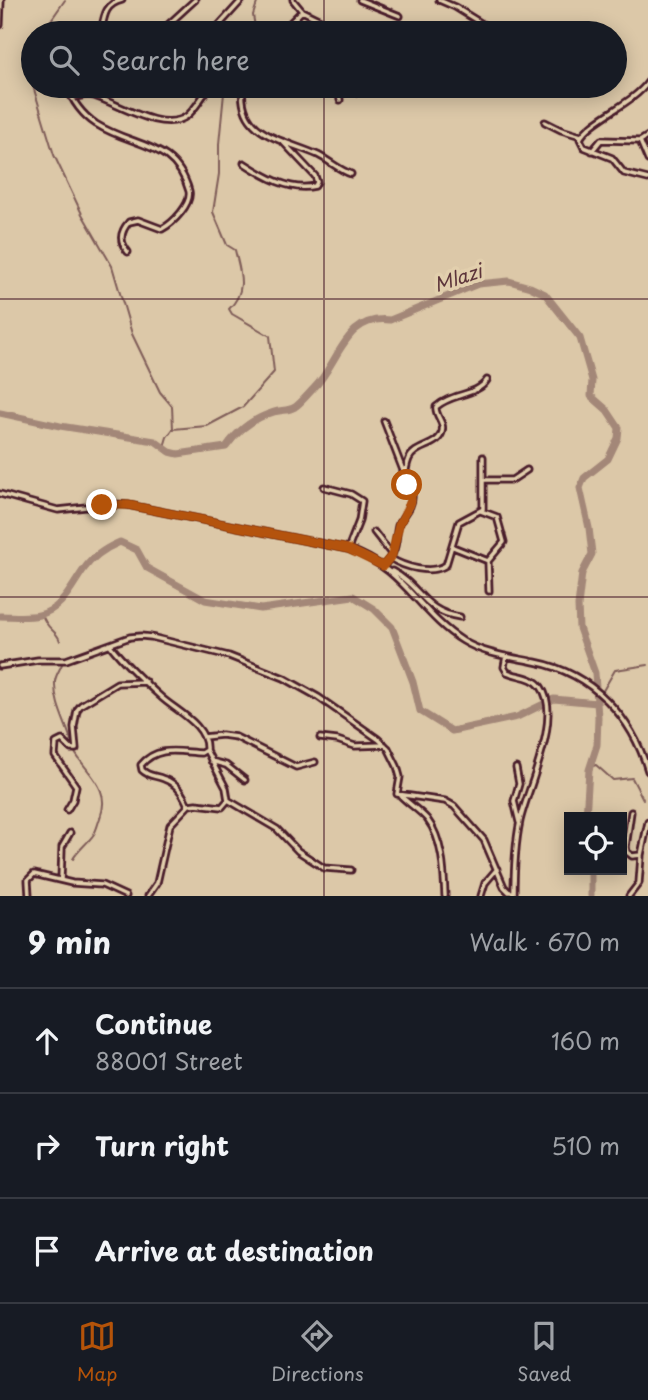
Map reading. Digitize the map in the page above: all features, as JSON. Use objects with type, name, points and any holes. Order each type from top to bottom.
[{"type":"street","points":[[0,25],[1,0]]},
{"type":"street","points":[[105,21],[108,6],[122,0]]},
{"type":"street","points":[[172,21],[195,0]]},
{"type":"street","points":[[223,21],[242,0]]},
{"type":"street","points":[[293,0],[302,11],[322,21]]},
{"type":"street","points":[[360,0],[400,16]]},
{"type":"street","points":[[439,0],[478,21]]},
{"type":"street","points":[[292,21],[302,11]]},
{"type":"street","points":[[581,136],[593,124],[616,111],[648,82]]},
{"type":"street","points":[[72,98],[90,120],[173,160],[183,173],[190,197],[174,219],[162,229],[138,220],[129,222],[121,236],[121,242],[128,252]]},
{"type":"street","points":[[97,98],[131,112],[161,120],[179,120],[190,113],[202,98]]},
{"type":"street","points":[[241,98],[248,120],[254,126],[326,159],[351,174]]},
{"type":"street","points":[[545,122],[581,136]]},
{"type":"street","points":[[581,136],[582,145],[612,158],[624,173],[648,179]]},
{"type":"street","points":[[592,151],[601,140],[640,141],[648,136]]},
{"type":"street","points":[[244,163],[273,180],[304,188],[315,186],[317,179],[282,140]]},
{"type":"street","points":[[640,141],[648,160]]},
{"type":"street","points":[[406,474],[412,455],[441,436],[442,422],[436,411],[438,404],[452,396],[473,391],[487,380]]},
{"type":"street","points":[[384,421],[406,474],[412,497],[385,567]]},
{"type":"street","points":[[481,511],[485,503],[483,457]]},
{"type":"street","points":[[484,480],[512,480],[527,470]]},
{"type":"street","points":[[324,487],[351,494],[362,501],[359,521],[348,549]]},
{"type":"street","points":[[0,494],[58,510],[128,505],[348,549],[403,578],[433,608],[446,615],[460,617]]},
{"type":"street","points":[[374,532],[390,558],[408,567],[437,569],[446,565],[459,523],[472,513],[481,511],[497,517],[504,542],[501,549],[488,561],[489,591]]},
{"type":"street","points":[[453,547],[488,561]]},
{"type":"street","points":[[385,567],[455,635],[478,648],[561,670],[600,694],[628,725],[648,771]]},
{"type":"street","points":[[0,666],[38,660],[66,660],[130,637],[151,637],[229,656],[284,678],[344,713],[385,745],[399,772],[399,795],[425,817],[434,832],[444,865],[445,896]]},
{"type":"street","points":[[110,645],[159,696],[186,716],[204,737],[206,750],[226,788],[229,800],[277,829],[298,851],[324,868],[351,870]]},
{"type":"street","points":[[399,795],[445,801],[454,806],[484,840],[504,887],[514,894],[519,824],[526,796],[538,769],[546,722],[546,705],[542,688],[535,681],[507,672],[504,667],[506,656]]},
{"type":"street","points":[[67,810],[73,800],[76,786],[55,756],[56,743],[66,741],[71,750],[76,749],[77,710],[88,699],[122,681],[146,682]]},
{"type":"street","points":[[204,737],[236,737],[296,767],[315,762]]},
{"type":"street","points":[[320,738],[355,746],[385,745]]},
{"type":"street","points":[[188,806],[184,796],[173,784],[163,778],[146,774],[141,765],[152,756],[167,750],[198,753],[206,750]]},
{"type":"street","points":[[211,761],[226,765],[245,780]]},
{"type":"street","points":[[516,768],[519,784],[514,801],[519,824]]},
{"type":"street","points":[[148,896],[157,883],[170,825],[188,806],[196,804],[222,807],[229,800]]},
{"type":"street","points":[[631,812],[626,850],[632,856],[640,856]]},
{"type":"street","points":[[629,896],[639,883],[640,856],[648,822]]},
{"type":"street","points":[[61,880],[62,847],[70,833]]},
{"type":"street","points":[[481,896],[485,883],[497,869]]},
{"type":"street","points":[[29,896],[28,880],[34,874],[102,885],[126,896]]},
{"type":"waterway","points":[[50,21],[65,0]]},
{"type":"waterway","points":[[254,21],[253,15],[258,0]]},
{"type":"waterway","points":[[37,98],[54,155],[82,214],[112,266],[132,334],[160,392],[172,406],[173,429],[164,447]]},
{"type":"waterway","points":[[173,429],[207,426],[243,407],[274,372],[270,336],[232,314],[229,309],[239,295],[240,273],[235,250],[227,245],[213,212],[219,174],[224,98]]},
{"type":"waterway","name":"Mlazi","points":[[0,413],[60,426],[155,441],[170,452],[178,454],[226,447],[253,421],[293,408],[300,403],[323,378],[344,342],[363,325],[375,320],[390,320],[478,284],[509,281],[545,294],[580,338],[592,380],[591,396],[607,410],[619,428],[618,438],[608,459],[584,478],[580,488],[592,554],[582,573],[578,606],[579,628],[595,673],[598,717],[597,745],[589,770],[586,812]]},
{"type":"waterway","points":[[0,616],[34,616],[54,608],[66,596],[91,560],[120,542],[137,550],[147,568],[205,600],[261,609],[353,596],[374,609],[392,627],[413,682],[420,711],[452,731],[517,717],[554,699],[597,703]]},
{"type":"waterway","points":[[42,614],[46,624],[60,641]]},
{"type":"waterway","points":[[63,661],[55,679],[55,691],[73,747]]},
{"type":"waterway","points":[[597,701],[615,670],[648,665]]},
{"type":"waterway","points":[[73,859],[94,834],[103,807],[103,798],[96,782],[74,751]]},
{"type":"waterway","points":[[590,767],[596,765],[613,780],[632,778],[643,799]]},
{"type":"waterway","name":"Mlazi","points":[[591,875],[591,896]]},
{"type":"route","points":[[102,505],[128,505],[348,549],[383,566],[392,555],[400,521],[409,508],[412,497],[407,485]]}]
